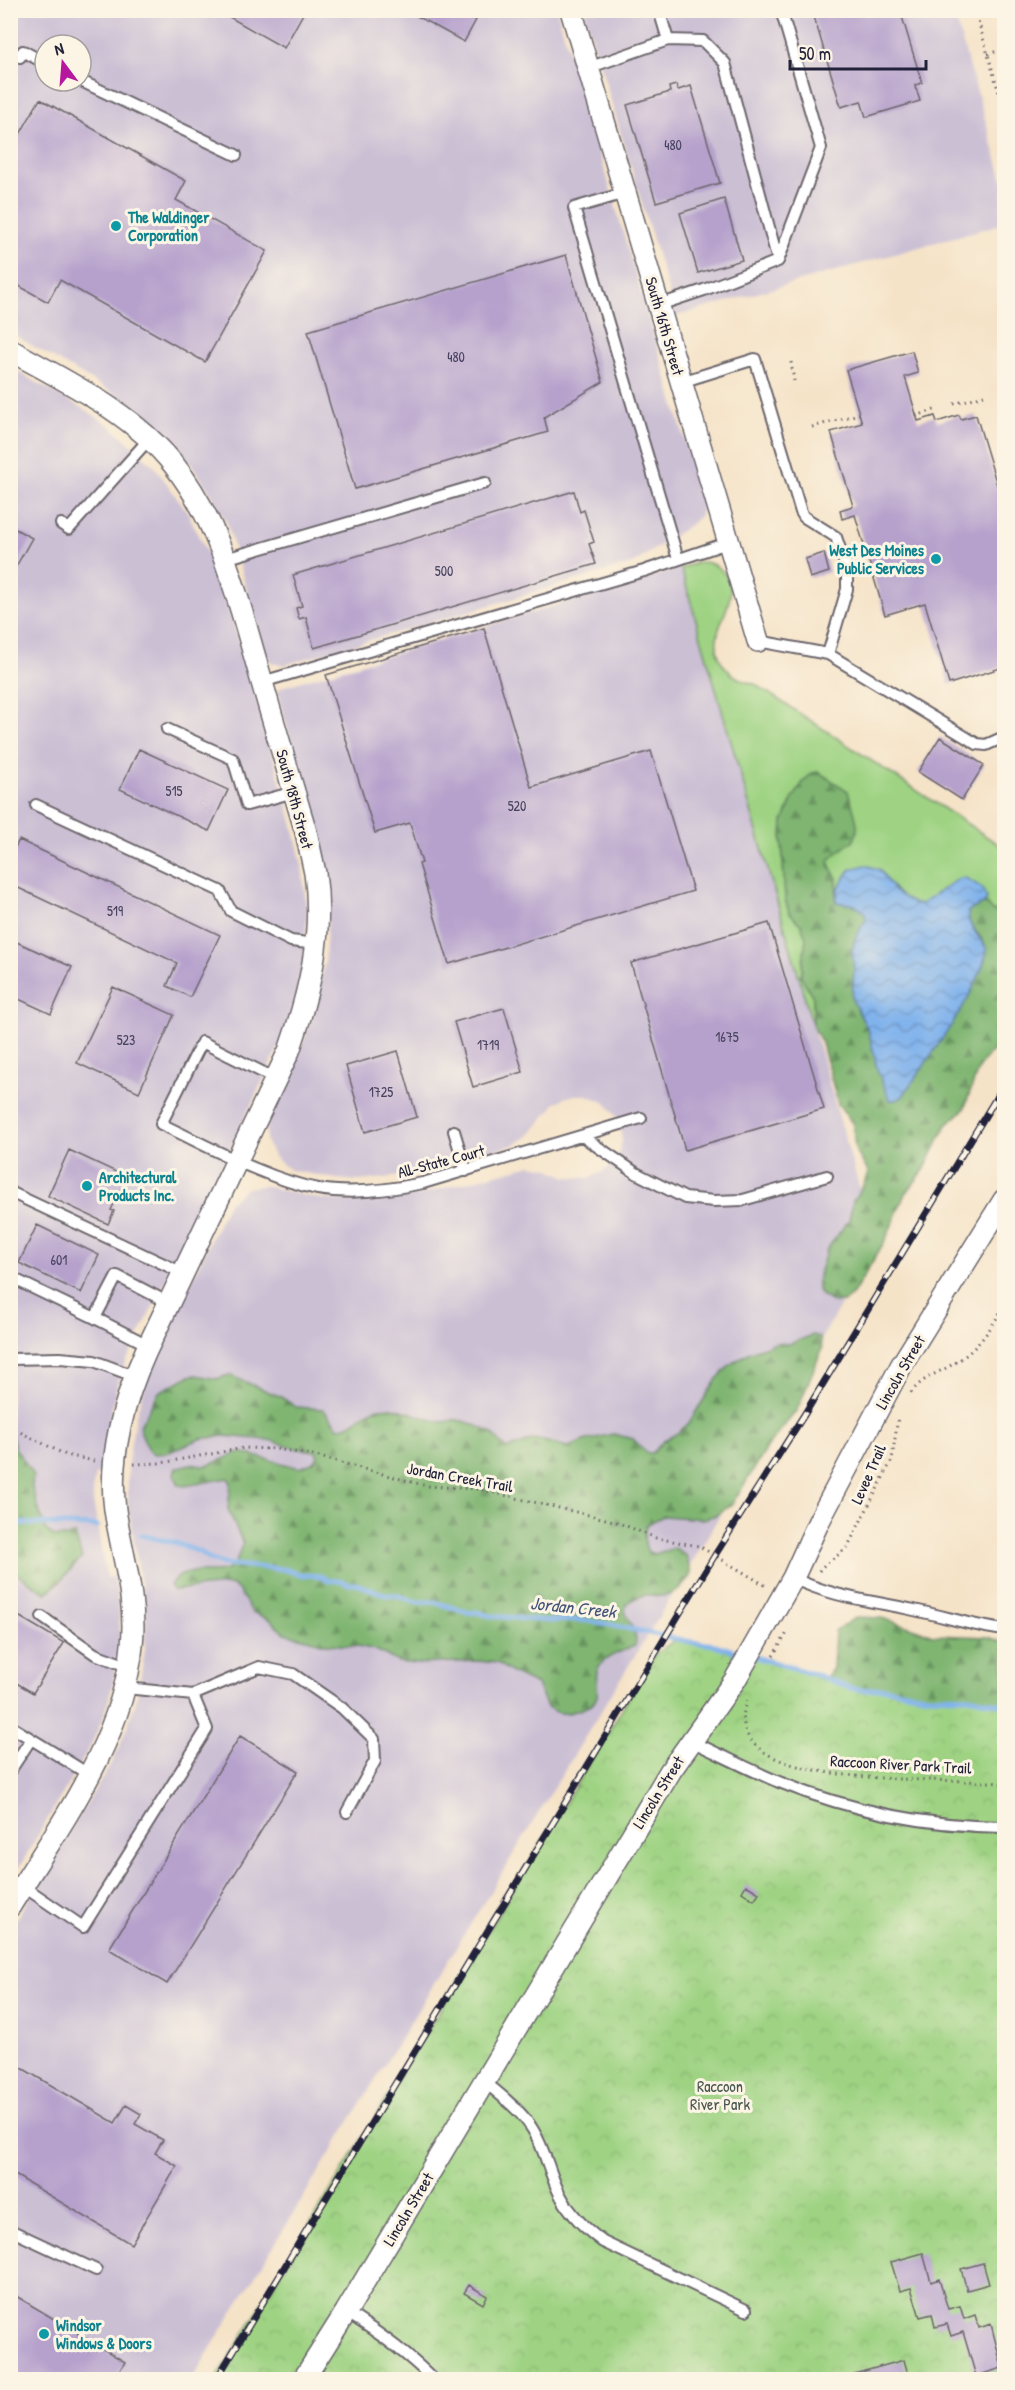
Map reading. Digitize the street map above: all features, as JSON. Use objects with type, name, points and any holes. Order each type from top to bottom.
[{"type":"street","name":"South 16th Street","points":[[571,10],[758,641]]},
{"type":"street","name":"South 18th Street","points":[[10,1906],[90,1775],[128,1678],[133,1643],[133,1611],[115,1507],[114,1483],[120,1426],[134,1376],[148,1345],[289,1052],[303,1012],[313,972],[316,944],[315,874],[294,792],[225,559],[202,505],[173,464],[149,439],[108,407],[12,355]]},
{"type":"street","name":"Lincoln Street","points":[[303,2379],[346,2312],[671,1770],[735,1680],[793,1578],[819,1521],[901,1366],[1005,1200]]},
{"type":"lane","points":[[659,10],[668,40]]},
{"type":"lane","points":[[659,305],[744,276],[778,261],[821,148],[781,10]]},
{"type":"lane","points":[[588,68],[668,40],[703,41],[725,63],[778,261]]},
{"type":"lane","points":[[10,52],[20,57],[23,51],[33,56]]},
{"type":"lane","points":[[93,87],[236,155]]},
{"type":"lane","points":[[625,193],[574,208],[678,559]]},
{"type":"lane","points":[[681,382],[755,359],[801,512],[804,517],[836,537],[847,570],[847,589],[828,654]]},
{"type":"lane","points":[[61,524],[69,529],[149,439]]},
{"type":"lane","points":[[225,559],[485,483]]},
{"type":"lane","points":[[262,682],[730,542]]},
{"type":"lane","points":[[758,641],[828,654],[977,744],[986,745],[1005,736]]},
{"type":"lane","points":[[167,729],[233,759],[247,805],[294,792]]},
{"type":"lane","points":[[36,805],[220,891],[231,911],[291,940],[316,944]]},
{"type":"lane","name":"All-State Court","points":[[276,1079],[202,1042],[161,1124],[284,1179],[318,1189],[353,1191],[388,1190],[423,1183],[641,1118]]},
{"type":"lane","points":[[454,1131],[466,1171]]},
{"type":"lane","points":[[582,1136],[636,1173],[685,1198],[714,1201],[743,1200],[828,1176]]},
{"type":"lane","points":[[10,1192],[183,1273]]},
{"type":"lane","points":[[95,1318],[117,1276],[169,1303]]},
{"type":"lane","points":[[10,1277],[148,1345]]},
{"type":"lane","points":[[10,1359],[60,1358],[94,1361],[134,1376]]},
{"type":"lane","points":[[793,1578],[829,1593],[916,1610],[980,1627],[1005,1630]]},
{"type":"lane","points":[[42,1617],[128,1678],[193,1695],[259,1667],[293,1674],[342,1708],[374,1739],[375,1761],[347,1812]]},
{"type":"lane","points":[[23,1886],[82,1927],[207,1729],[193,1695]]},
{"type":"lane","points":[[10,1726],[90,1775]]},
{"type":"lane","points":[[10,1771],[31,1739]]},
{"type":"lane","points":[[691,1741],[780,1782],[827,1799],[875,1812],[925,1821],[1005,1827]]},
{"type":"lane","points":[[484,2081],[520,2112],[533,2130],[546,2156],[556,2187],[574,2214],[590,2232],[603,2242],[746,2310]]},
{"type":"lane","points":[[10,2230],[96,2270]]},
{"type":"lane","points":[[346,2312],[380,2333],[434,2379]]},
{"type":"path","points":[[975,10],[1005,110]]},
{"type":"path","points":[[988,54],[1005,50]]},
{"type":"path","points":[[791,362],[794,381]]},
{"type":"path","points":[[954,404],[984,395]]},
{"type":"path","points":[[916,416],[938,409]]},
{"type":"path","points":[[812,428],[859,414]]},
{"type":"path","points":[[909,1395],[915,1386],[928,1376],[970,1352],[991,1328],[1005,1306]]},
{"type":"path","name":"Levee Trail","points":[[818,1574],[823,1566],[840,1555],[848,1545],[892,1460],[900,1411]]},
{"type":"path","points":[[10,1427],[66,1455],[102,1461]]},
{"type":"path","name":"Jordan Creek Trail","points":[[128,1463],[161,1463],[244,1448],[276,1449],[312,1455],[427,1486],[478,1489],[614,1521],[656,1538],[699,1546],[773,1591]]},
{"type":"path","name":"Raccoon River Park Trail","points":[[747,1700],[743,1721],[744,1732],[749,1742],[768,1755],[806,1769],[847,1776],[1005,1784]]},
{"type":"shaded area","points":[[11,11],[557,11],[702,497],[702,509],[694,522],[634,563],[284,665],[272,663],[265,653],[227,523],[216,502],[191,463],[160,429],[125,400],[11,333]]},
{"type":"shaded area","points":[[584,11],[953,11],[1004,183],[1004,223],[676,316]]},
{"type":"shaded area","points":[[11,368],[113,428],[155,467],[188,513],[212,563],[237,634],[291,818],[302,865],[307,914],[303,967],[298,992],[281,1043],[124,1366],[116,1389],[105,1437],[102,1474],[95,1474],[93,1487],[93,1501],[107,1578],[114,1576],[119,1606],[119,1638],[113,1683],[104,1716],[90,1747],[11,1881]]},
{"type":"shaded area","points":[[681,568],[874,1239],[843,1301],[699,1551],[192,2379],[11,2379],[10,1929],[107,1771],[119,1749],[136,1702],[145,1651],[146,1612],[128,1507],[128,1463],[131,1442],[136,1416],[152,1364],[228,1203],[247,1188],[264,1186],[320,1199],[369,1202],[394,1200],[531,1165],[548,1168],[567,1177],[590,1178],[609,1168],[620,1150],[622,1140],[619,1120],[606,1103],[587,1095],[575,1095],[555,1104],[529,1136],[513,1145],[409,1175],[360,1181],[336,1179],[290,1170],[275,1158],[266,1141],[266,1123],[299,1054],[313,1016],[325,961],[328,916],[321,850],[277,692],[282,687]]},
{"type":"green space","points":[[697,563],[708,563],[719,568],[730,585],[728,603],[717,638],[719,655],[727,669],[739,679],[755,684],[1004,848],[1004,912],[992,911],[985,903],[987,898],[958,879],[927,902],[916,905],[904,899],[880,870],[850,870],[838,889],[829,861],[837,850],[854,840],[783,822],[785,899],[789,912],[802,926],[806,938],[801,976],[813,997],[813,1026],[681,568]]},
{"type":"green space","points":[[818,772],[848,791],[856,818],[855,838],[829,861],[837,878],[836,902],[855,905],[865,913],[866,919],[852,950],[854,970],[852,999],[869,1032],[877,1069],[918,1061],[933,1051],[979,974],[986,952],[983,941],[970,922],[968,911],[985,903],[992,911],[1004,912],[1004,1036],[979,1067],[964,1109],[946,1126],[924,1170],[904,1196],[886,1239],[853,1294],[844,1302],[832,1302],[821,1295],[818,1290],[818,1277],[827,1249],[849,1220],[853,1201],[864,1184],[868,1172],[855,1149],[853,1124],[838,1104],[822,1043],[813,1026],[813,997],[801,976],[806,938],[802,926],[789,912],[785,899],[782,841],[783,822],[792,800],[803,782],[812,773]]},
{"type":"green space","points":[[813,1335],[820,1337],[822,1349],[797,1410],[771,1442],[732,1504],[716,1515],[703,1519],[663,1516],[646,1525],[644,1538],[647,1551],[654,1554],[675,1548],[686,1555],[691,1574],[682,1587],[670,1594],[645,1595],[633,1599],[627,1605],[625,1610],[634,1630],[635,1646],[615,1654],[601,1664],[596,1674],[597,1696],[592,1703],[582,1709],[560,1713],[547,1707],[537,1685],[497,1663],[478,1661],[418,1664],[398,1662],[376,1650],[358,1646],[325,1644],[285,1633],[270,1620],[252,1612],[234,1586],[173,1590],[170,1585],[185,1574],[226,1570],[233,1566],[243,1544],[228,1509],[231,1483],[228,1478],[185,1486],[179,1485],[174,1474],[176,1468],[190,1464],[209,1465],[240,1452],[300,1468],[314,1462],[318,1457],[316,1451],[298,1449],[269,1440],[224,1436],[200,1439],[167,1453],[154,1454],[148,1450],[139,1427],[159,1392],[189,1376],[217,1379],[229,1375],[281,1397],[296,1407],[323,1409],[338,1427],[349,1425],[374,1409],[387,1408],[435,1421],[455,1420],[469,1423],[491,1433],[508,1449],[535,1439],[568,1447],[613,1434],[633,1439],[647,1453],[653,1453],[662,1442],[689,1423],[716,1380],[731,1364],[750,1352],[776,1343],[789,1344]]},
{"type":"green space","points":[[10,1429],[15,1448],[33,1474],[32,1488],[45,1529],[55,1537],[75,1534],[82,1558],[46,1593],[11,1572]]},
{"type":"green space","points":[[856,1617],[882,1618],[933,1635],[989,1637],[1004,1643],[1004,1766],[810,1701],[833,1668],[835,1631]]},
{"type":"green space","name":"Raccoon River Park","points":[[677,1639],[715,1645],[820,1676],[849,1688],[864,1690],[883,1688],[929,1696],[969,1697],[1004,1705],[1004,2379],[216,2380],[656,1653]]},
{"type":"water","points":[[865,865],[880,870],[895,892],[914,904],[921,904],[964,877],[981,887],[987,898],[985,903],[968,911],[969,922],[987,950],[974,987],[939,1044],[903,1096],[897,1100],[890,1100],[877,1069],[869,1032],[852,999],[854,970],[852,950],[866,919],[865,913],[855,905],[836,902],[838,889],[850,870]]},
{"type":"building","points":[[217,10],[305,10],[284,48]]},
{"type":"building","points":[[406,10],[460,10],[476,20],[464,42]]},
{"type":"building","points":[[812,10],[900,10],[922,83],[915,85],[920,101],[866,117],[861,101],[841,107]]},
{"type":"building","points":[[676,85],[678,90],[691,86],[720,183],[656,202],[627,105],[670,92],[669,87]]},
{"type":"building","name":"The Waldinger Corporation","points":[[40,99],[186,181],[176,200],[267,251],[205,362],[60,280],[48,302],[10,281],[10,152]]},
{"type":"building","points":[[724,199],[742,260],[698,273],[680,213]]},
{"type":"building","points":[[566,255],[603,382],[544,417],[548,432],[355,489],[308,331]]},
{"type":"building","name":"West Des Moines Public Services","points":[[912,351],[918,373],[905,377],[918,421],[935,416],[937,422],[959,415],[961,419],[976,415],[1000,495],[1002,494],[1004,501],[1004,667],[949,684],[925,603],[885,615],[855,515],[842,519],[840,510],[853,506],[831,432],[862,423],[846,370]]},
{"type":"building","points":[[574,491],[580,512],[584,510],[594,542],[589,544],[596,564],[314,648],[306,617],[299,619],[296,608],[302,606],[293,575]]},
{"type":"building","points":[[10,526],[32,538],[14,570],[10,569]]},
{"type":"building","points":[[824,553],[829,572],[810,578],[805,559]]},
{"type":"building","points":[[484,628],[531,787],[651,751],[693,891],[449,964],[419,864],[422,863],[410,823],[375,833],[326,675]]},
{"type":"building","points":[[940,737],[984,765],[962,800],[918,772]]},
{"type":"building","points":[[139,749],[228,790],[209,831],[120,789]]},
{"type":"building","points":[[1004,814],[1004,826],[999,823]]},
{"type":"building","points":[[19,840],[220,935],[190,997],[167,986],[177,963],[10,884],[10,857]]},
{"type":"building","points":[[769,923],[824,1109],[685,1150],[631,963]]},
{"type":"building","points":[[10,939],[72,967],[51,1014],[10,995]]},
{"type":"building","points":[[113,987],[174,1015],[139,1092],[77,1063]]},
{"type":"building","points":[[504,1008],[523,1072],[473,1087],[454,1022]]},
{"type":"building","points":[[398,1051],[417,1117],[365,1132],[346,1066]]},
{"type":"building","name":"Architectural Products Inc.","points":[[69,1150],[127,1177],[111,1210],[114,1211],[108,1224],[48,1196]]},
{"type":"building","points":[[37,1225],[99,1255],[81,1293],[19,1263]]},
{"type":"building","points":[[10,1611],[64,1643],[33,1693],[10,1679]]},
{"type":"building","points":[[240,1736],[298,1771],[167,1984],[109,1949]]},
{"type":"building","points":[[746,1885],[759,1893],[754,1900],[742,1892]]},
{"type":"building","points":[[10,2061],[115,2123],[126,2105],[141,2114],[135,2124],[163,2140],[155,2153],[177,2166],[131,2244],[10,2172]]},
{"type":"building","points":[[923,2253],[931,2282],[939,2279],[948,2309],[960,2306],[964,2319],[975,2315],[979,2328],[991,2324],[1002,2368],[976,2376],[963,2332],[951,2336],[947,2324],[935,2327],[932,2314],[920,2317],[911,2288],[900,2291],[891,2262]]},
{"type":"building","points":[[983,2263],[989,2284],[967,2290],[961,2269]]},
{"type":"building","points":[[469,2285],[487,2296],[483,2304],[464,2293]]},
{"type":"building","name":"Windsor Windows & Doors","points":[[16,2296],[125,2362],[114,2380],[10,2380],[10,2306]]},
{"type":"building","points":[[904,2360],[908,2374],[888,2380],[856,2380],[854,2374]]},
{"type":"waterway","name":"Jordan Creek","points":[[10,1523],[97,1526]]},
{"type":"waterway","name":"Jordan Creek","points":[[140,1535],[176,1543],[223,1564],[283,1569],[304,1575],[322,1576],[329,1581],[340,1580],[387,1595],[396,1595],[417,1602],[434,1602],[470,1613],[550,1621],[582,1620],[715,1645],[743,1654]]},
{"type":"waterway","name":"Jordan Creek","points":[[755,1657],[820,1676],[849,1688],[864,1690],[883,1688],[929,1696],[969,1697],[1004,1705]]},
{"type":"railway","points":[[216,2380],[715,1555],[804,1415],[1004,1085]]},
{"type":"place","name":"The Waldinger Corporation","points":[[116,226]]},
{"type":"place","name":"West Des Moines Public Services","points":[[936,559]]},
{"type":"place","name":"Architectural Products Inc.","points":[[87,1186]]},
{"type":"place","name":"Windsor Windows & Doors","points":[[44,2334]]}]
